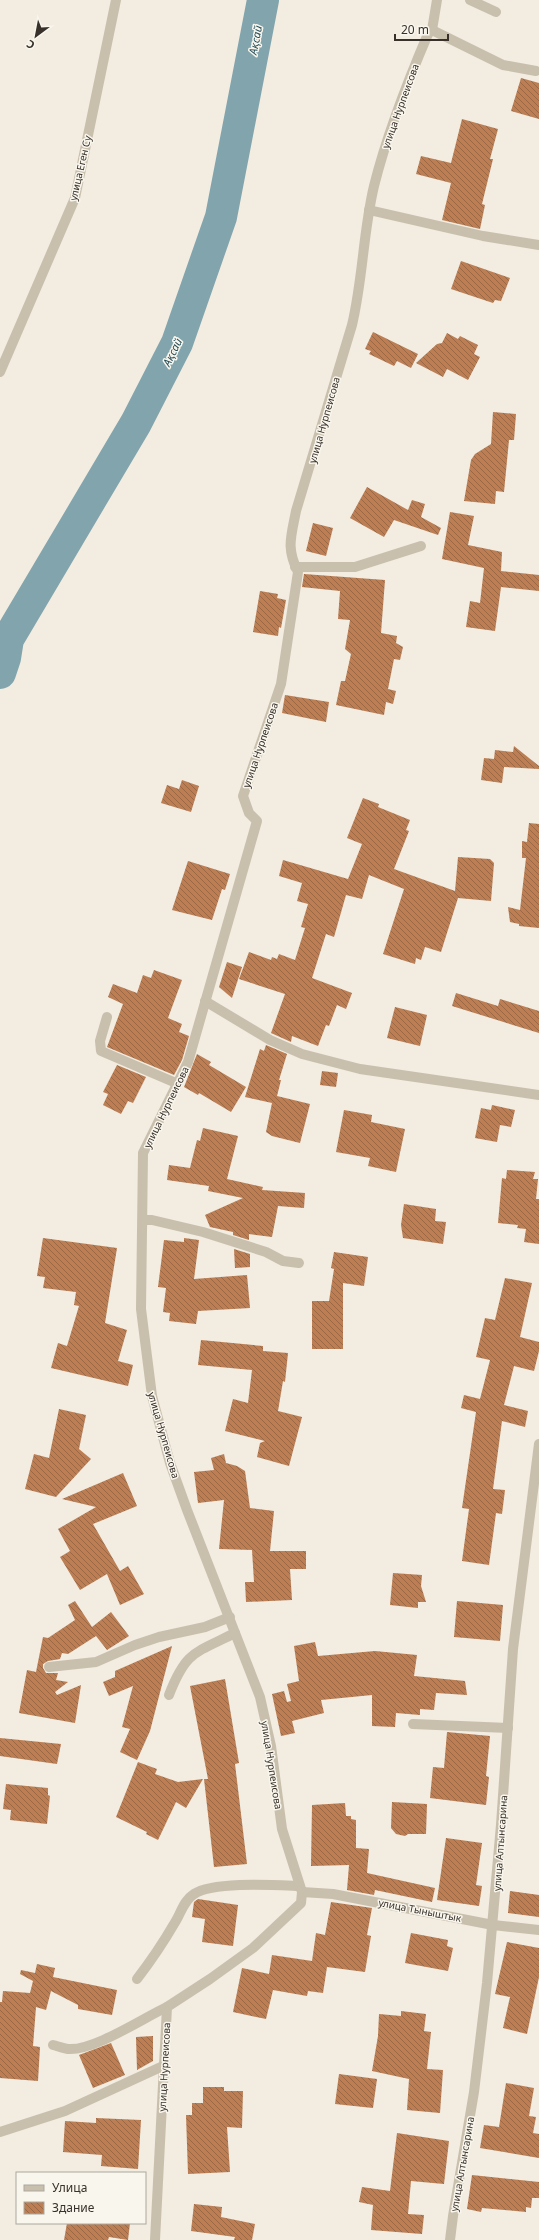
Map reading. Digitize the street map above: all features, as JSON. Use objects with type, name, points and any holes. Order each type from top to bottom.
[{"type":"street","name":"улица Еген Су","points":[[0,372],[75,198],[116,0]]},
{"type":"street","name":"улица Нурпеисова","points":[[300,1889],[282,1829],[271,1746],[260,1697],[230,1617],[186,1510],[170,1463],[152,1396],[141,1309],[143,1153],[176,1083],[188,1062],[256,821],[249,813],[243,796],[281,684],[298,572],[290,556],[290,541],[296,511],[358,301],[360,273],[374,186],[404,90],[428,34],[432,30],[437,0]]},
{"type":"street","points":[[470,0],[496,12]]},
{"type":"street","points":[[432,30],[503,65],[536,71]]},
{"type":"street","points":[[369,210],[484,236],[539,245]]},
{"type":"street","points":[[295,567],[355,567],[421,546]]},
{"type":"street","points":[[205,1001],[270,1040],[302,1054],[360,1069],[539,1095]]},
{"type":"street","points":[[107,1017],[100,1042],[101,1051],[176,1083]]},
{"type":"street","points":[[143,1220],[152,1220],[203,1232],[266,1252],[283,1260],[299,1263]]},
{"type":"street","name":"улица Алтынсарина","points":[[450,2240],[474,2092],[493,1925],[513,1649],[539,1444]]},
{"type":"street","points":[[49,1667],[96,1662],[134,1645],[159,1637],[205,1627],[230,1617]]},
{"type":"street","points":[[169,1695],[178,1672],[186,1659],[205,1647],[235,1633]]},
{"type":"street","points":[[413,1724],[508,1728]]},
{"type":"street","name":"улица Тыныштык","points":[[137,1979],[167,1936],[186,1901],[194,1894],[204,1889],[220,1887],[300,1889],[334,1894],[493,1925],[539,1930]]},
{"type":"street","points":[[53,2045],[68,2049],[83,2047],[107,2037],[167,2007],[210,1979],[253,1948],[301,1903],[300,1889]]},
{"type":"street","name":"улица Нурпеисова","points":[[155,2240],[167,2007]]},
{"type":"street","points":[[0,2132],[65,2111],[164,2066]]},
{"type":"building","points":[[521,78],[539,83],[539,119],[511,111]]},
{"type":"building","points":[[462,119],[498,129],[490,159],[493,159],[482,204],[485,205],[480,229],[442,220],[451,183],[416,174],[421,156],[451,163]]},
{"type":"building","points":[[461,261],[510,278],[501,301],[495,300],[493,303],[451,289]]},
{"type":"building","points":[[373,332],[418,354],[411,368],[397,361],[394,366],[369,354],[371,351],[365,349]]},
{"type":"building","points":[[447,333],[458,339],[460,336],[478,345],[474,354],[480,357],[468,380],[447,369],[443,377],[416,363],[437,344],[442,343]]},
{"type":"building","points":[[493,412],[516,414],[514,440],[509,440],[504,492],[496,491],[495,504],[464,501],[471,460],[475,454],[491,444]]},
{"type":"building","points":[[367,487],[408,510],[412,500],[425,504],[421,517],[441,528],[438,535],[394,520],[384,537],[350,518]]},
{"type":"building","points":[[450,512],[474,516],[468,545],[502,552],[501,571],[539,575],[539,591],[501,587],[495,631],[466,627],[470,601],[480,603],[484,568],[442,559]]},
{"type":"building","points":[[313,523],[333,528],[326,556],[306,551]]},
{"type":"building","points":[[304,574],[385,580],[381,633],[397,636],[396,643],[403,647],[400,660],[394,659],[388,689],[396,691],[393,704],[386,702],[384,715],[336,705],[341,681],[345,681],[351,654],[345,649],[350,620],[338,619],[340,591],[302,587]]},
{"type":"building","points":[[260,591],[278,594],[277,598],[286,600],[278,636],[253,632]]},
{"type":"building","points":[[285,695],[329,702],[326,722],[282,713]]},
{"type":"building","points":[[514,746],[539,766],[539,769],[504,767],[502,783],[481,780],[484,758],[494,759],[495,750],[513,752]]},
{"type":"building","points":[[182,780],[199,786],[191,812],[161,803],[167,785],[179,789]]},
{"type":"building","points":[[363,798],[379,804],[378,807],[410,820],[406,830],[409,831],[394,869],[455,891],[458,857],[490,859],[494,863],[491,901],[458,898],[441,952],[425,947],[421,960],[416,958],[415,964],[383,954],[404,889],[369,875],[362,899],[346,895],[334,937],[326,934],[312,978],[352,993],[346,1009],[337,1005],[329,1026],[326,1025],[318,1046],[292,1036],[291,1042],[271,1033],[285,994],[239,979],[249,952],[271,960],[272,957],[277,959],[279,954],[295,960],[305,928],[301,927],[308,904],[297,901],[302,883],[279,876],[283,860],[348,879],[362,844],[347,838]]},
{"type":"building","points":[[529,823],[539,824],[539,928],[519,926],[519,924],[510,922],[508,907],[520,910],[526,858],[522,858],[522,841],[527,842]]},
{"type":"building","points":[[188,861],[230,874],[225,890],[222,889],[212,920],[172,910]]},
{"type":"building","points":[[227,962],[242,967],[232,998],[219,987]]},
{"type":"building","points":[[154,970],[182,980],[168,1018],[182,1024],[179,1032],[189,1036],[182,1060],[174,1075],[107,1047],[123,1004],[108,997],[113,984],[137,993],[143,975],[151,978]]},
{"type":"building","points":[[456,993],[498,1006],[500,999],[539,1011],[539,1033],[452,1006]]},
{"type":"building","points":[[395,1007],[427,1015],[420,1046],[387,1038]]},
{"type":"building","points":[[266,1045],[287,1054],[279,1080],[281,1080],[277,1096],[310,1104],[300,1143],[272,1136],[266,1132],[272,1103],[245,1097],[260,1049],[264,1051]]},
{"type":"building","points":[[197,1054],[211,1062],[209,1065],[246,1087],[231,1112],[199,1093],[198,1095],[184,1087]]},
{"type":"building","points":[[117,1065],[146,1077],[133,1103],[128,1101],[121,1114],[103,1105],[108,1094],[103,1092]]},
{"type":"building","points":[[322,1071],[338,1073],[336,1087],[320,1085]]},
{"type":"building","points":[[492,1105],[515,1110],[511,1127],[500,1125],[497,1142],[475,1138],[481,1108],[491,1110]]},
{"type":"building","points":[[344,1110],[372,1115],[371,1122],[405,1129],[396,1172],[368,1166],[370,1158],[336,1152]]},
{"type":"building","points":[[203,1128],[238,1136],[227,1179],[263,1187],[262,1190],[305,1193],[304,1208],[278,1206],[272,1237],[249,1234],[249,1240],[233,1235],[233,1232],[210,1227],[205,1215],[243,1198],[208,1191],[209,1186],[167,1180],[169,1165],[190,1168],[197,1140],[200,1141]]},
{"type":"building","points":[[507,1170],[535,1172],[533,1179],[538,1179],[536,1199],[539,1199],[539,1244],[524,1242],[526,1229],[517,1228],[518,1225],[498,1223],[502,1178],[506,1179]]},
{"type":"building","points":[[404,1204],[436,1209],[435,1221],[446,1222],[443,1244],[403,1238],[401,1225]]},
{"type":"building","points":[[43,1238],[117,1248],[105,1323],[127,1330],[118,1361],[133,1365],[128,1386],[51,1368],[58,1343],[67,1346],[79,1306],[74,1305],[76,1292],[43,1288],[45,1277],[37,1276]]},
{"type":"building","points":[[184,1238],[199,1240],[194,1279],[247,1275],[250,1308],[198,1311],[196,1324],[169,1321],[170,1313],[163,1312],[166,1288],[158,1287],[164,1240],[184,1242]]},
{"type":"building","points":[[234,1249],[250,1254],[250,1267],[235,1268]]},
{"type":"building","points":[[334,1252],[368,1257],[364,1286],[343,1283],[343,1349],[312,1349],[312,1301],[329,1301],[334,1269],[331,1268]]},
{"type":"building","points":[[505,1278],[532,1283],[520,1337],[539,1342],[539,1351],[534,1371],[514,1366],[504,1405],[528,1411],[525,1427],[502,1421],[493,1489],[505,1490],[502,1514],[496,1513],[489,1565],[462,1561],[469,1509],[462,1508],[476,1412],[461,1408],[464,1395],[480,1399],[490,1360],[476,1357],[485,1318],[495,1320]]},
{"type":"building","points":[[201,1340],[263,1346],[263,1351],[288,1353],[285,1382],[283,1381],[278,1411],[302,1417],[289,1466],[257,1457],[260,1443],[265,1441],[225,1431],[233,1399],[248,1403],[252,1370],[198,1365]]},
{"type":"building","points":[[59,1409],[86,1415],[79,1449],[91,1459],[56,1497],[25,1489],[34,1454],[49,1458]]},
{"type":"building","points":[[224,1454],[226,1463],[237,1466],[245,1471],[250,1508],[274,1511],[270,1551],[306,1551],[306,1569],[290,1569],[292,1600],[246,1602],[245,1582],[254,1582],[252,1550],[219,1549],[224,1500],[198,1503],[194,1472],[214,1470],[211,1458]]},
{"type":"building","points":[[123,1473],[137,1506],[93,1524],[120,1571],[128,1566],[144,1594],[120,1605],[107,1574],[80,1590],[60,1557],[70,1551],[58,1529],[96,1507],[62,1499]]},
{"type":"building","points":[[393,1573],[422,1575],[421,1586],[426,1602],[418,1602],[418,1608],[390,1605]]},
{"type":"building","points":[[75,1601],[92,1627],[111,1612],[129,1636],[107,1650],[96,1636],[68,1654],[62,1653],[60,1659],[48,1661],[43,1664],[43,1668],[46,1673],[58,1673],[56,1680],[68,1682],[55,1692],[57,1695],[81,1685],[75,1723],[19,1713],[27,1670],[36,1672],[43,1637],[48,1638],[75,1620],[68,1605]]},
{"type":"building","points":[[457,1601],[503,1605],[500,1641],[454,1637]]},
{"type":"building","points":[[315,1642],[318,1656],[375,1651],[417,1655],[414,1676],[465,1681],[467,1695],[436,1693],[434,1710],[420,1709],[420,1715],[396,1713],[395,1727],[372,1726],[372,1695],[321,1700],[324,1713],[292,1721],[295,1733],[281,1736],[272,1694],[284,1691],[287,1702],[291,1701],[287,1684],[299,1681],[294,1646]]},
{"type":"building","points":[[172,1646],[150,1731],[137,1760],[120,1752],[130,1729],[122,1727],[133,1686],[109,1696],[103,1682],[115,1677],[115,1671]]},
{"type":"building","points":[[225,1679],[239,1763],[235,1764],[247,1864],[214,1867],[204,1779],[208,1779],[190,1686]]},
{"type":"building","points":[[447,1732],[490,1736],[486,1776],[489,1777],[486,1805],[430,1798],[433,1767],[444,1768]]},
{"type":"building","points":[[0,1738],[61,1744],[57,1764],[0,1756]]},
{"type":"building","points":[[138,1762],[157,1769],[155,1774],[178,1782],[203,1779],[186,1808],[176,1802],[158,1840],[146,1834],[147,1832],[116,1817]]},
{"type":"building","points":[[6,1784],[48,1788],[48,1795],[50,1796],[47,1824],[10,1820],[11,1810],[3,1809]]},
{"type":"building","points":[[392,1802],[427,1804],[426,1834],[408,1834],[405,1836],[396,1834],[391,1828]]},
{"type":"building","points":[[345,1803],[346,1816],[351,1816],[351,1819],[356,1820],[356,1848],[369,1849],[367,1873],[435,1888],[432,1902],[375,1890],[374,1895],[347,1890],[349,1865],[311,1866],[312,1805]]},
{"type":"building","points":[[446,1838],[482,1843],[476,1885],[482,1886],[479,1906],[437,1900]]},
{"type":"building","points":[[510,1891],[539,1895],[539,1917],[508,1913]]},
{"type":"building","points":[[198,1899],[238,1905],[233,1946],[202,1942],[205,1919],[192,1917],[194,1902]]},
{"type":"building","points":[[331,1902],[372,1908],[367,1935],[371,1936],[365,1972],[327,1967],[323,1993],[308,1991],[307,1996],[273,1990],[266,2019],[233,2012],[242,1968],[269,1974],[272,1955],[312,1961],[316,1933],[325,1935]]},
{"type":"building","points":[[411,1933],[448,1940],[447,1946],[453,1948],[448,1971],[405,1963]]},
{"type":"building","points":[[507,1942],[539,1948],[539,1977],[527,2034],[503,2028],[510,1997],[495,1994]]},
{"type":"building","points":[[37,1964],[55,1968],[53,1977],[117,1990],[112,2015],[78,2009],[78,2005],[51,1991],[46,2010],[36,2007],[33,2046],[40,2047],[38,2081],[0,2078],[0,2002],[2,2002],[3,1991],[30,1993],[33,1981],[20,1974],[21,1970],[35,1973]]},
{"type":"building","points":[[401,2011],[426,2014],[424,2031],[431,2032],[427,2069],[443,2070],[440,2113],[407,2110],[409,2079],[372,2071],[378,2036],[379,2014],[401,2016]]},
{"type":"building","points":[[153,2036],[153,2061],[137,2070],[136,2037]]},
{"type":"building","points":[[111,2043],[125,2075],[93,2088],[79,2055]]},
{"type":"building","points":[[339,2074],[377,2079],[373,2108],[335,2104]]},
{"type":"building","points":[[506,2083],[534,2088],[529,2116],[536,2117],[533,2133],[539,2134],[539,2158],[480,2148],[484,2125],[499,2127]]},
{"type":"building","points":[[203,2087],[224,2087],[224,2091],[243,2091],[242,2128],[227,2127],[230,2172],[188,2174],[186,2115],[192,2115],[192,2103],[203,2103]]},
{"type":"building","points":[[96,2118],[141,2120],[138,2169],[101,2166],[102,2155],[63,2152],[65,2121],[96,2123]]},
{"type":"building","points":[[397,2133],[449,2141],[444,2184],[411,2181],[408,2214],[424,2215],[422,2234],[371,2230],[373,2205],[359,2202],[362,2187],[390,2191]]},
{"type":"building","points":[[472,2175],[539,2182],[539,2198],[532,2198],[531,2208],[526,2207],[526,2212],[482,2208],[481,2212],[467,2209]]},
{"type":"building","points":[[194,2204],[222,2207],[221,2217],[255,2224],[252,2240],[234,2240],[235,2237],[191,2231]]},
{"type":"building","points":[[67,2224],[130,2224],[128,2240],[109,2237],[108,2240],[64,2240]]},
{"type":"waterway","name":"Ақсай","points":[[0,673],[5,658],[8,639],[136,423],[177,343],[221,217],[263,0]]}]
